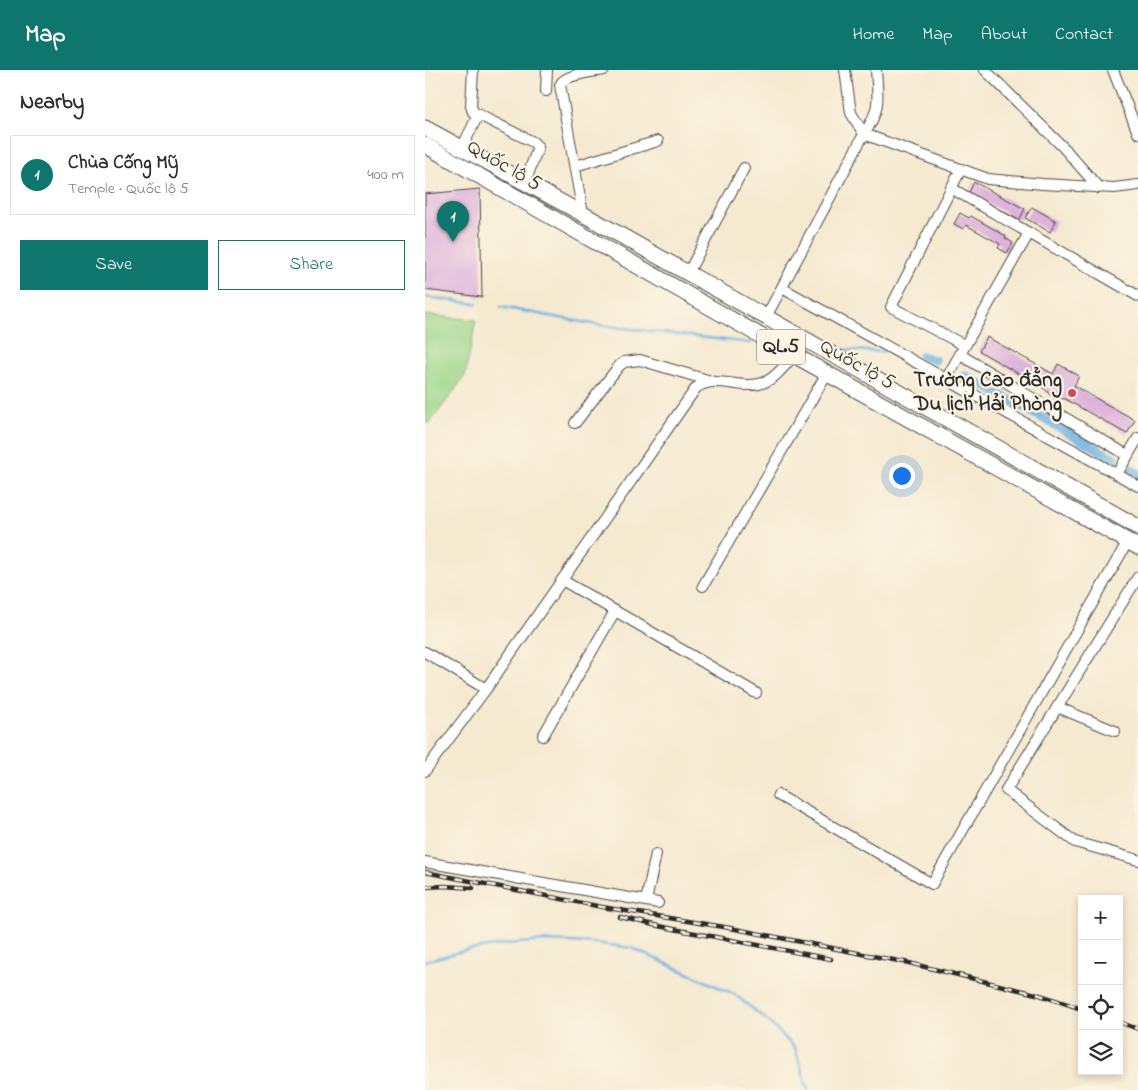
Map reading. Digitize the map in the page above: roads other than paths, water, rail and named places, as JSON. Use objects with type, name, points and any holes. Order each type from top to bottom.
[{"type":"highway","name":"Quốc lộ 5","points":[[425,128],[583,214],[1138,527]]},
{"type":"highway","name":"Quốc lộ 5","points":[[425,145],[794,355],[1133,544]]},
{"type":"street","points":[[473,70],[471,106],[473,112],[533,142],[538,147],[525,183]]},
{"type":"street","points":[[546,90],[547,70]]},
{"type":"street","points":[[583,214],[560,85],[562,80],[569,74],[604,70]]},
{"type":"street","points":[[845,70],[851,113],[864,134],[988,179],[1099,188],[1138,185]]},
{"type":"street","points":[[766,317],[864,134],[874,119],[878,96],[876,70]]},
{"type":"street","points":[[985,70],[1063,148],[1099,188]]},
{"type":"street","points":[[1113,70],[1138,133]]},
{"type":"street","points":[[462,148],[478,115]]},
{"type":"street","points":[[575,166],[658,141]]},
{"type":"street","points":[[688,273],[744,168]]},
{"type":"street","points":[[961,170],[891,307],[1127,455]]},
{"type":"street","points":[[951,188],[1138,296]]},
{"type":"street","points":[[946,379],[1029,233]]},
{"type":"street","points":[[782,288],[1138,486]]},
{"type":"street","points":[[575,423],[624,362],[640,360],[715,382],[748,386],[772,378],[794,355]]},
{"type":"street","points":[[703,586],[827,373]]},
{"type":"street","points":[[425,771],[486,689],[696,388],[715,382]]},
{"type":"street","points":[[1117,474],[1138,438]]},
{"type":"street","points":[[778,795],[932,884],[1133,544]]},
{"type":"street","points":[[1138,577],[1006,790],[1075,842],[1138,860]]},
{"type":"street","points":[[562,580],[756,693]]},
{"type":"street","points":[[543,736],[615,611]]},
{"type":"street","points":[[425,652],[486,689]]},
{"type":"street","points":[[1057,707],[1115,731]]},
{"type":"street","points":[[646,901],[657,854]]},
{"type":"street","points":[[425,862],[658,903]]},
{"type":"waterway","points":[[425,297],[477,304]]},
{"type":"waterway","points":[[501,307],[598,325],[750,343]]},
{"type":"waterway","points":[[837,349],[883,352]]},
{"type":"waterway","points":[[922,356],[935,360]]},
{"type":"waterway","points":[[965,375],[1114,458]]},
{"type":"waterway","points":[[1129,468],[1138,473]]},
{"type":"waterway","points":[[425,961],[467,950],[544,941],[595,943],[632,948],[734,994],[768,1021],[795,1048],[808,1090]]},
{"type":"railway","points":[[425,872],[602,907],[730,928],[909,963],[1040,995],[1078,1008]]},
{"type":"railway","points":[[425,887],[473,888]]},
{"type":"railway","points":[[620,917],[831,959]]},
{"type":"railway","points":[[1123,1023],[1138,1029]]},
{"type":"place","name":"Chùa Cống Mỹ","points":[[453,242]]},
{"type":"place","name":"Trường Cao đẳng Du lịch Hải Phòng","points":[[1072,393]]}]
